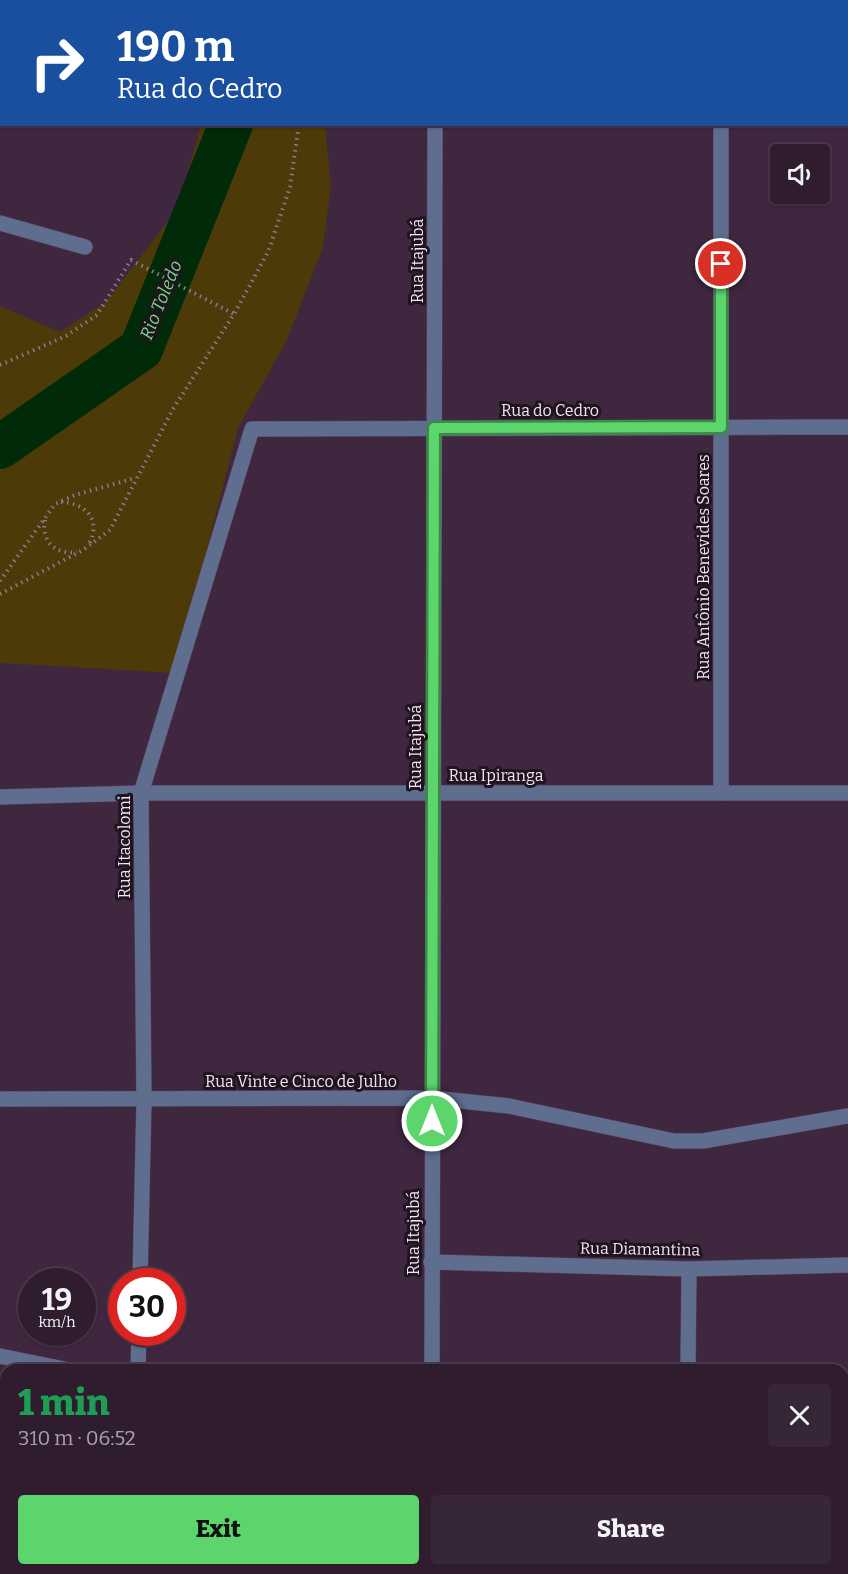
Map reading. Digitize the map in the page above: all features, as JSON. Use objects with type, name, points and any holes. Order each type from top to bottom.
[{"type":"street","name":"Rua Itajubá","points":[[432,1364],[435,126]]},
{"type":"street","name":"Rua Antônio Benevides Soares","points":[[721,126],[721,793]]},
{"type":"street","points":[[0,223],[85,248]]},
{"type":"street","name":"Rua do Cedro","points":[[252,429],[848,427]]},
{"type":"street","name":"Rua Itacolomi","points":[[140,1268],[144,1100],[141,793],[252,429]]},
{"type":"street","name":"Rua Ipiranga","points":[[0,797],[141,793],[848,793]]},
{"type":"street","name":"Rua Vinte e Cinco de Julho","points":[[0,1099],[432,1098],[509,1106],[674,1141],[704,1141],[848,1116]]},
{"type":"street","name":"Rua Diamantina","points":[[431,1262],[689,1269],[848,1265]]},
{"type":"street","points":[[688,1364],[689,1269]]},
{"type":"street","points":[[138,1364],[139,1346]]},
{"type":"street","points":[[0,1356],[39,1364]]},
{"type":"path","points":[[0,594],[81,551],[110,530],[135,478],[173,409],[234,314],[268,252],[290,187],[299,126]]},
{"type":"path","points":[[0,365],[66,336],[97,315],[131,260],[234,314]]},
{"type":"path","points":[[0,581],[48,514],[60,502],[75,495],[135,478]]},
{"type":"path","points":[[60,502],[79,504],[91,515],[94,531],[87,547]]},
{"type":"path","points":[[48,514],[44,530],[51,545],[65,553],[81,551]]},
{"type":"shaded area","points":[[201,126],[325,126],[331,186],[323,247],[287,340],[238,428],[175,673],[0,663],[0,306],[60,332],[106,302],[178,208]]},
{"type":"waterway","name":"Rio Toledo","points":[[0,447],[141,349],[230,126]]},
{"type":"route","points":[[432,1121],[434,428],[721,427],[721,264]]}]
